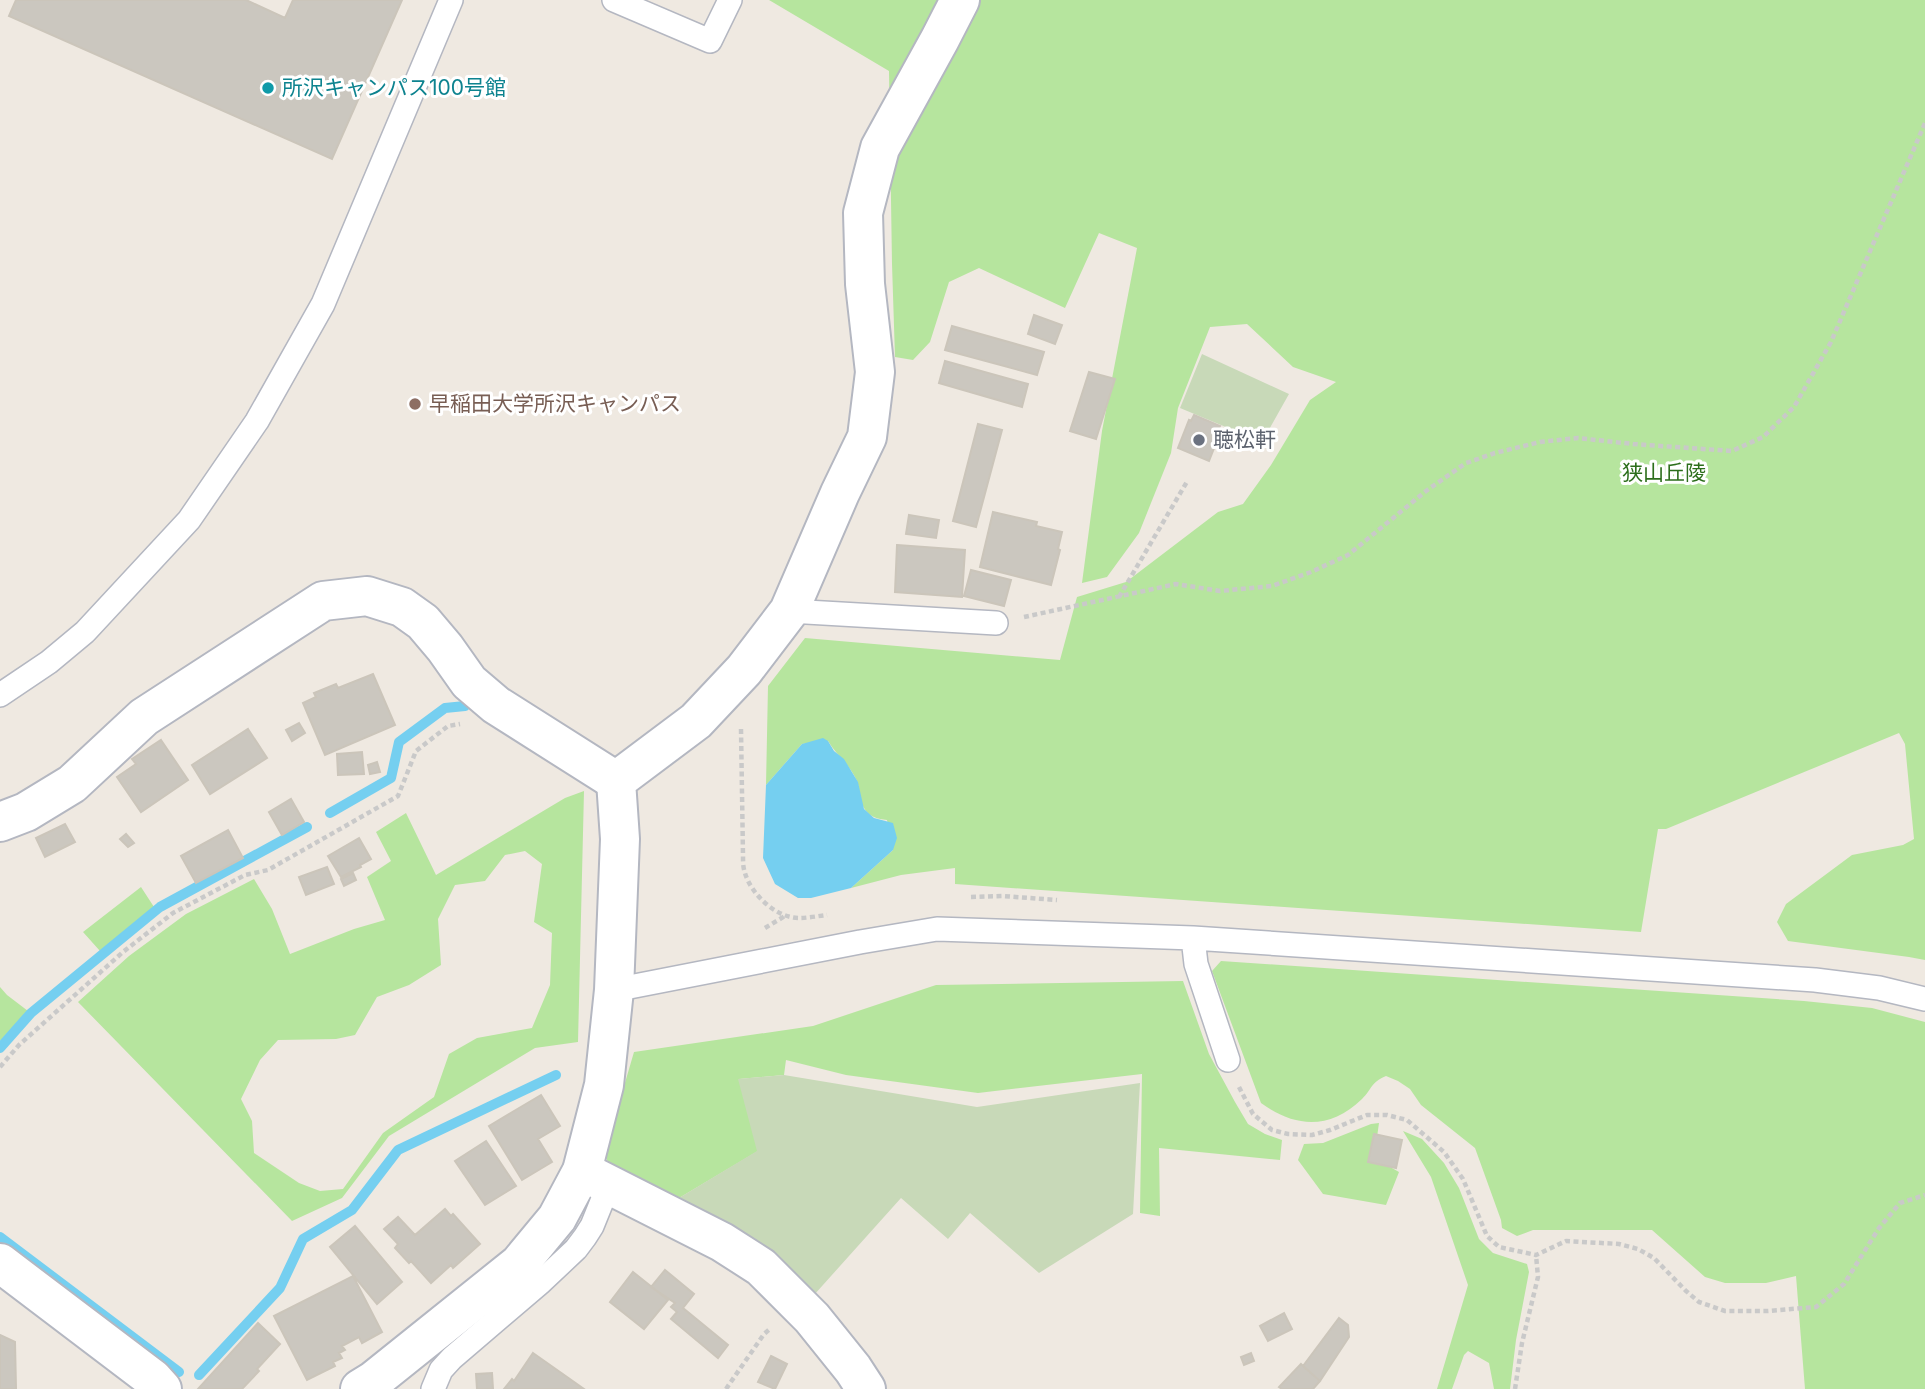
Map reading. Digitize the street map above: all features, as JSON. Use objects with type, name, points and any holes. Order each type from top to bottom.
[{"type":"street","points":[[616,781],[696,721],[741,675],[789,611],[867,437],[875,372],[865,284],[863,213],[880,148],[960,0]]},
{"type":"street","points":[[0,822],[26,813],[72,784],[144,717],[323,601],[367,596],[402,607],[423,622],[469,682],[496,705],[616,781]]},
{"type":"street","points":[[360,1389],[519,1264],[595,1178],[614,990],[620,839],[616,781]]},
{"type":"street","points":[[595,1178],[743,1254],[761,1266],[812,1318],[866,1389]]},
{"type":"street","points":[[0,1263],[153,1379],[162,1389]]},
{"type":"lane","points":[[0,695],[49,662],[94,624],[188,520],[257,421],[323,304],[450,0]]},
{"type":"lane","points":[[614,0],[710,41],[730,0]]},
{"type":"lane","points":[[789,611],[996,623]]},
{"type":"lane","points":[[614,990],[937,929],[1193,938],[1815,980],[1879,988],[1925,999]]},
{"type":"lane","points":[[1193,938],[1195,964],[1228,1060]]},
{"type":"lane","points":[[433,1389],[441,1370],[452,1358],[541,1282],[586,1237],[595,1178]]},
{"type":"path","points":[[996,623],[1176,584],[1220,590],[1272,586],[1348,555],[1426,491],[1466,463],[1540,442],[1578,438],[1732,451],[1763,437],[1794,407],[1831,342],[1925,123]]},
{"type":"path","points":[[1118,597],[1188,480]]},
{"type":"path","points":[[741,675],[745,873],[754,892],[785,916],[799,918],[829,914]]},
{"type":"path","points":[[0,1067],[19,1045],[123,952],[173,913],[245,875],[268,870],[398,796],[416,751],[448,726],[478,722],[496,705]]},
{"type":"path","points":[[968,897],[1002,896],[1057,900]]},
{"type":"path","points":[[1228,1060],[1253,1114],[1272,1130],[1312,1135],[1367,1115],[1387,1115],[1407,1120],[1444,1152],[1463,1179],[1487,1236],[1499,1247],[1536,1255],[1566,1241],[1619,1244],[1638,1249],[1654,1258],[1699,1303],[1726,1311],[1816,1307],[1844,1284],[1879,1228],[1900,1203],[1925,1195]]},
{"type":"path","points":[[1515,1389],[1522,1343],[1538,1277],[1536,1255]]},
{"type":"path","points":[[726,1389],[764,1334],[797,1303]]},
{"type":"green space","name":"狭山丘陵","points":[[769,0],[1925,0],[1925,960],[1788,941],[1777,922],[1786,904],[1852,855],[1903,845],[1914,839],[1905,744],[1899,733],[1666,829],[1658,829],[1641,932],[955,884],[955,868],[901,875],[851,888],[893,850],[887,820],[868,814],[861,802],[854,775],[828,741],[802,744],[766,785],[768,686],[805,638],[1060,660],[1077,597],[1126,582],[1218,512],[1243,504],[1271,465],[1310,400],[1336,382],[1293,367],[1247,324],[1210,327],[1178,408],[1171,453],[1139,533],[1107,577],[1082,583],[1102,431],[1137,248],[1099,233],[1065,308],[979,268],[949,282],[930,342],[913,360],[895,357],[889,71]]},
{"type":"green space","points":[[1202,354],[1289,394],[1262,442],[1180,408]]},
{"type":"green space","points":[[584,791],[578,1042],[535,1048],[389,1136],[342,1198],[292,1221],[78,1002],[129,956],[186,914],[254,879],[272,909],[290,954],[385,920],[367,877],[391,861],[376,832],[406,813],[436,875],[565,798]],"holes":[[[525,851],[542,864],[534,922],[552,933],[550,985],[532,1028],[477,1038],[449,1054],[434,1097],[383,1133],[343,1189],[320,1191],[299,1183],[254,1153],[252,1121],[241,1099],[260,1060],[278,1040],[336,1039],[355,1035],[377,997],[409,985],[441,965],[438,919],[455,885],[485,881],[505,855]]]},
{"type":"green space","points":[[141,887],[154,907],[100,951],[83,932]]},
{"type":"green space","points":[[1221,961],[1804,1001],[1872,1008],[1925,1022],[1925,1389],[1805,1389],[1796,1276],[1766,1283],[1725,1283],[1705,1277],[1652,1230],[1533,1230],[1517,1236],[1502,1228],[1475,1148],[1421,1105],[1410,1089],[1398,1081],[1386,1076],[1374,1083],[1350,1109],[1325,1120],[1299,1121],[1274,1111],[1261,1103],[1212,971]]},
{"type":"green space","points":[[1183,981],[1209,1054],[1248,1124],[1282,1140],[1280,1160],[1159,1148],[1160,1216],[1140,1213],[1142,1074],[978,1093],[846,1075],[786,1060],[784,1075],[739,1079],[758,1151],[674,1201],[609,1168],[605,1151],[634,1052],[813,1026],[936,985]]},
{"type":"green space","points":[[0,987],[28,1011],[0,1041]]},
{"type":"green space","points":[[784,1075],[977,1107],[1140,1083],[1133,1214],[1039,1273],[970,1213],[948,1239],[901,1198],[814,1295],[674,1201],[757,1151],[738,1079]]},
{"type":"green space","points":[[1379,1123],[1374,1158],[1399,1172],[1386,1205],[1323,1194],[1298,1160],[1304,1144],[1323,1143]]},
{"type":"green space","points":[[1403,1131],[1422,1139],[1444,1163],[1459,1188],[1479,1239],[1493,1253],[1527,1264],[1529,1272],[1510,1389],[1494,1389],[1489,1363],[1468,1351],[1464,1355],[1452,1389],[1437,1389],[1468,1285],[1431,1177]]},
{"type":"water","points":[[823,738],[844,759],[858,782],[864,809],[874,818],[893,823],[897,838],[893,850],[851,888],[811,898],[798,898],[775,884],[763,858],[766,785],[802,744]]},
{"type":"building","name":"所沢キャンパス100号館","points":[[16,0],[246,0],[285,18],[293,0],[402,0],[332,159],[9,16]]},
{"type":"building","points":[[1034,315],[1062,325],[1055,344],[1028,334]]},
{"type":"building","points":[[952,326],[1044,352],[1037,375],[945,350]]},
{"type":"building","points":[[945,361],[1028,384],[1022,407],[939,383]]},
{"type":"building","points":[[1089,372],[1115,379],[1096,439],[1070,431]]},
{"type":"building","points":[[1194,415],[1220,426],[1209,461],[1178,448],[1189,420],[1191,421]]},
{"type":"building","points":[[978,424],[1002,430],[976,527],[953,521]]},
{"type":"building","points":[[1229,431],[1238,436],[1232,450],[1222,446]]},
{"type":"building","points":[[993,512],[1037,522],[1036,526],[1062,532],[1051,585],[980,567]]},
{"type":"building","points":[[909,515],[939,520],[936,538],[906,534]]},
{"type":"building","points":[[897,545],[965,550],[962,597],[895,592]]},
{"type":"building","points":[[971,570],[1011,580],[1004,606],[964,596]]},
{"type":"building","points":[[373,674],[395,725],[325,755],[303,703],[316,697],[314,693],[336,684],[338,688]]},
{"type":"building","points":[[299,723],[305,733],[292,741],[286,730]]},
{"type":"building","points":[[248,729],[267,758],[210,794],[192,765]]},
{"type":"building","points":[[161,740],[188,780],[141,812],[117,777],[136,764],[132,759]]},
{"type":"building","points":[[362,752],[364,774],[338,775],[337,754]]},
{"type":"building","points":[[377,762],[380,772],[370,774],[368,765]]},
{"type":"building","points":[[291,799],[304,822],[282,835],[269,812]]},
{"type":"building","points":[[65,824],[75,842],[45,857],[36,838]]},
{"type":"building","points":[[228,830],[243,858],[196,883],[181,856]]},
{"type":"building","points":[[126,834],[134,843],[128,847],[120,839]]},
{"type":"building","points":[[359,838],[371,859],[341,877],[328,856]]},
{"type":"building","points":[[327,867],[334,884],[306,895],[299,877]]},
{"type":"building","points":[[353,873],[356,880],[344,886],[341,879]]},
{"type":"building","points":[[541,1095],[560,1126],[538,1139],[552,1162],[522,1180],[489,1126]]},
{"type":"building","points":[[1374,1134],[1402,1140],[1396,1168],[1368,1162]]},
{"type":"building","points":[[486,1141],[516,1186],[485,1205],[455,1161]]},
{"type":"building","points":[[445,1209],[451,1216],[453,1214],[480,1244],[431,1283],[395,1248],[398,1244],[384,1229],[398,1217],[415,1235]]},
{"type":"building","points":[[355,1226],[402,1282],[377,1304],[330,1247]]},
{"type":"building","points":[[665,1270],[694,1294],[683,1308],[728,1345],[718,1358],[671,1319],[677,1312],[671,1307],[675,1303],[651,1287]]},
{"type":"building","points":[[633,1272],[668,1300],[644,1329],[610,1302]]},
{"type":"building","points":[[353,1276],[382,1332],[362,1343],[359,1337],[342,1346],[345,1350],[339,1353],[342,1358],[333,1362],[335,1366],[307,1380],[274,1316]]},
{"type":"building","points":[[1284,1313],[1292,1329],[1268,1341],[1260,1326]]},
{"type":"building","points":[[1339,1318],[1348,1325],[1349,1337],[1320,1381],[1303,1366]]},
{"type":"building","points":[[258,1323],[280,1344],[257,1369],[259,1371],[242,1389],[198,1389]]},
{"type":"building","points":[[0,1335],[15,1342],[16,1389],[0,1389]]},
{"type":"building","points":[[533,1353],[584,1389],[504,1389],[512,1379],[514,1381]]},
{"type":"building","points":[[1251,1353],[1254,1361],[1244,1365],[1241,1357]]},
{"type":"building","points":[[771,1356],[787,1364],[775,1389],[758,1382]]},
{"type":"building","points":[[1301,1364],[1320,1381],[1313,1389],[1279,1387]]},
{"type":"building","points":[[492,1373],[493,1389],[477,1389],[476,1374]]},
{"type":"waterway","points":[[330,813],[391,778],[399,742],[445,708],[465,706]]},
{"type":"waterway","points":[[0,1048],[31,1013],[160,907],[307,827]]},
{"type":"waterway","points":[[199,1375],[280,1288],[303,1239],[352,1210],[398,1150],[556,1075]]},
{"type":"waterway","points":[[0,1237],[179,1372]]},
{"type":"place","name":"所沢キャンパス100号館","points":[[268,88]]},
{"type":"place","name":"早稲田大学所沢キャンパス","points":[[415,404]]},
{"type":"place","name":"聴松軒","points":[[1199,440]]}]
